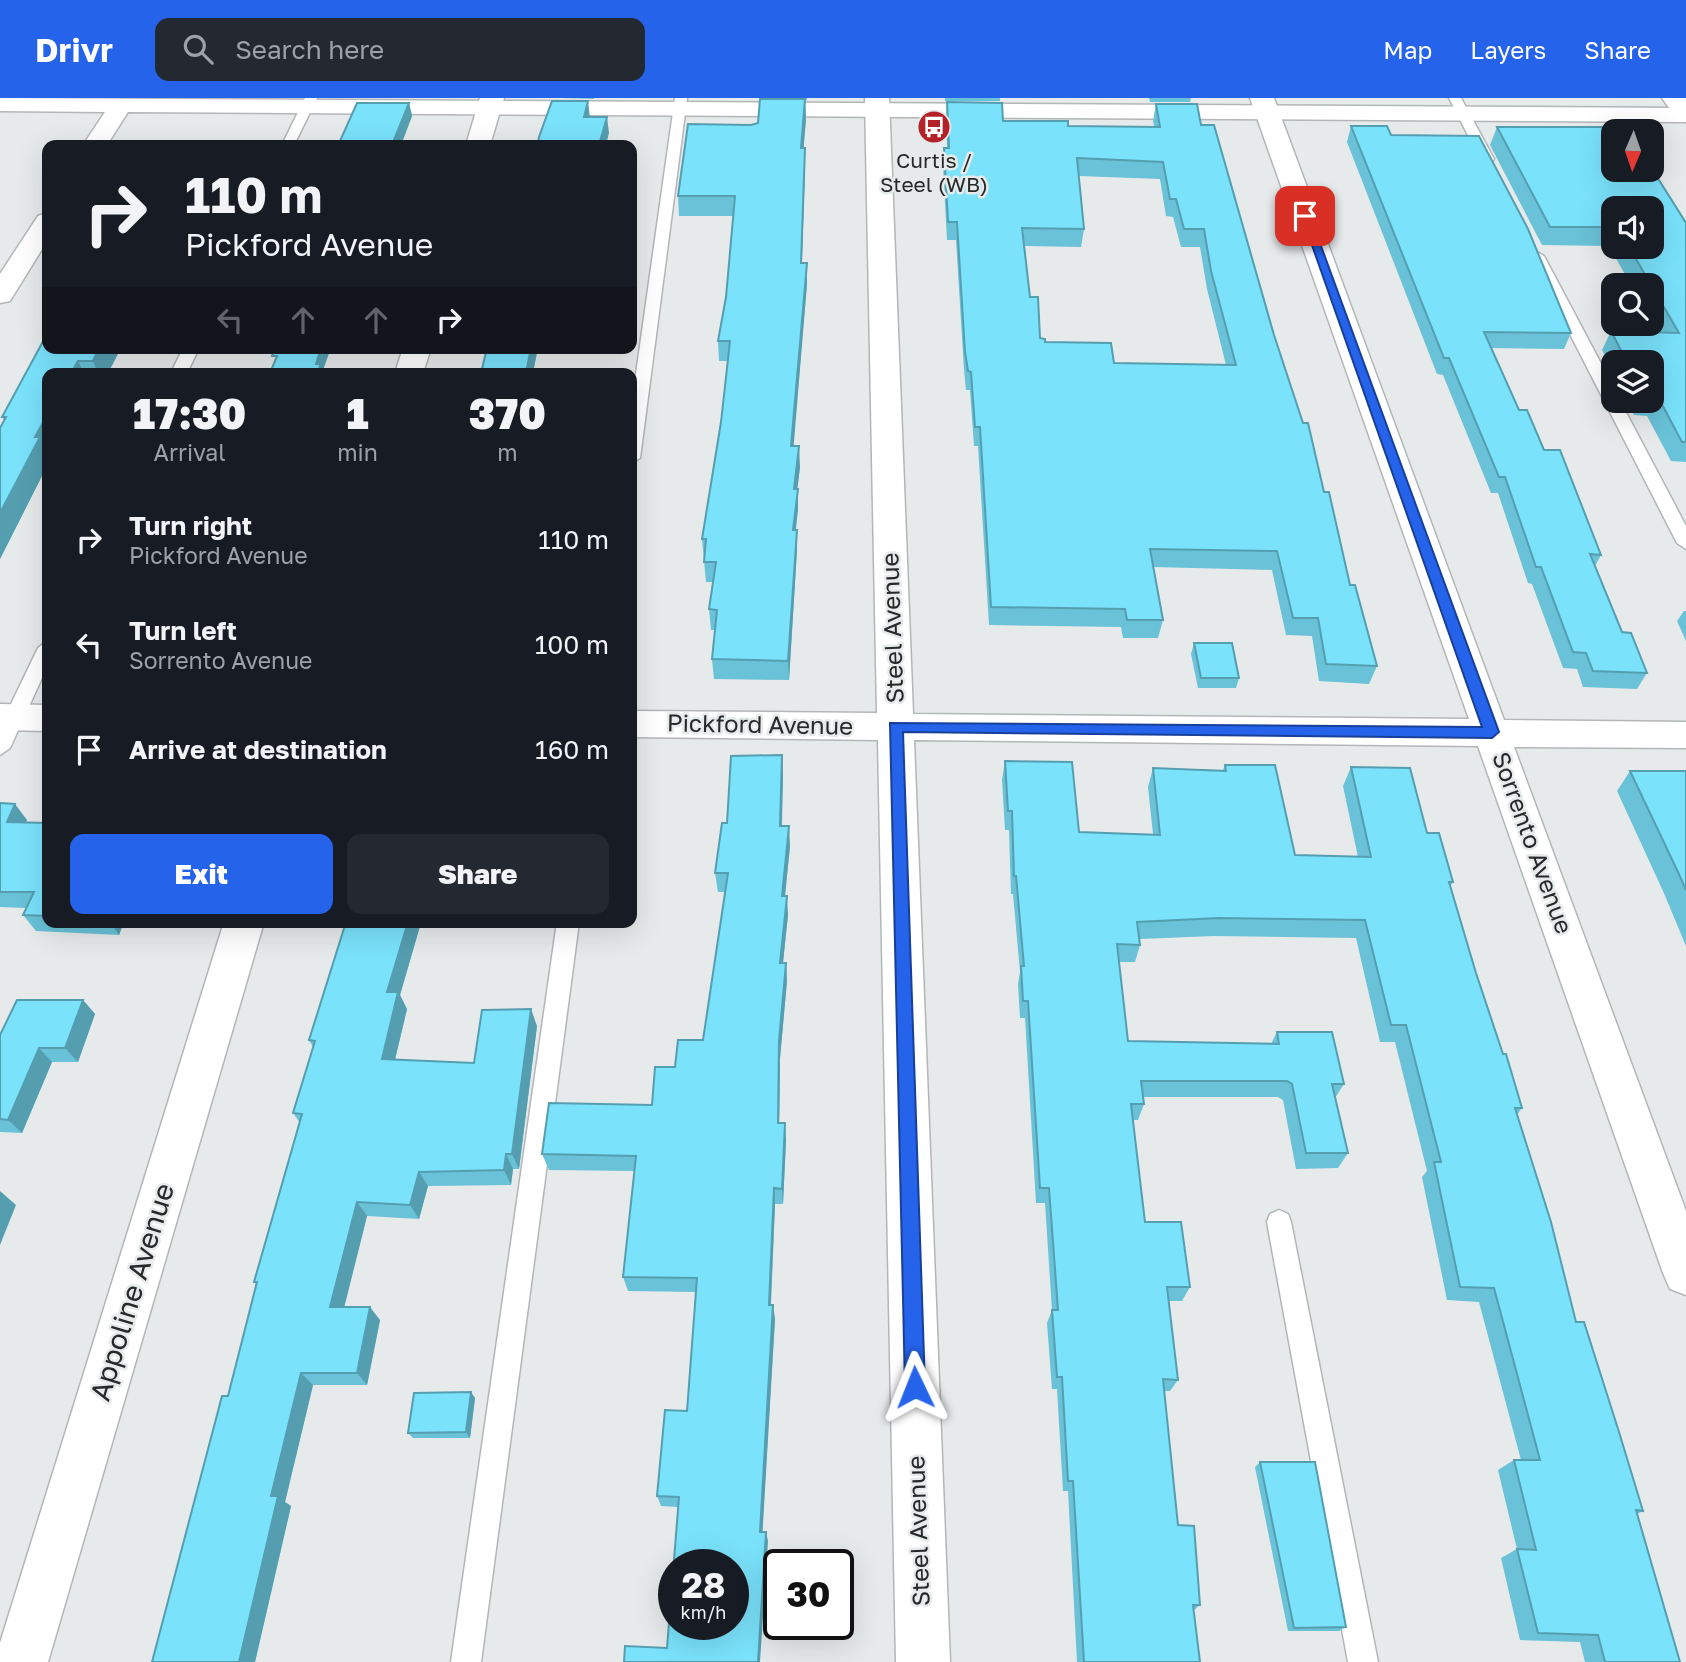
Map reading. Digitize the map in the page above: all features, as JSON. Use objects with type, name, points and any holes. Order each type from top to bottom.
[{"type":"street","points":[[1674,98],[1686,115]]},
{"type":"street","points":[[98,140],[123,102]]},
{"type":"street","points":[[0,104],[309,102],[1459,106],[1686,115]]},
{"type":"street","points":[[479,140],[490,103]]},
{"type":"street","name":"Steel Avenue","points":[[877,104],[922,1662]]},
{"type":"street","name":"Sorrento Avenue","points":[[1265,105],[1686,1273]]},
{"type":"street","points":[[0,295],[42,228]]},
{"type":"street","name":"Pickford Avenue","points":[[637,724],[1686,735]]},
{"type":"street","name":"Appoline Avenue","points":[[21,1662],[242,928]]},
{"type":"lane","points":[[290,140],[309,102]]},
{"type":"lane","points":[[637,421],[680,104]]},
{"type":"lane","points":[[1459,106],[1495,175]]},
{"type":"lane","points":[[1527,236],[1686,543]]},
{"type":"lane","points":[[15,725],[42,661]]},
{"type":"lane","points":[[466,1662],[567,928]]},
{"type":"lane","points":[[1279,1222],[1363,1662]]},
{"type":"building","points":[[760,99],[805,99],[801,148],[805,148],[801,263],[807,263],[791,446],[799,446],[794,489],[798,489],[793,530],[797,530],[788,661],[712,659],[717,610],[709,609],[716,562],[704,562],[706,539],[702,539],[721,422],[730,341],[718,341],[726,297],[735,196],[678,196],[688,124],[758,123]]},
{"type":"building","points":[[552,101],[588,101],[584,117],[607,117],[600,140],[539,140]]},
{"type":"building","points":[[947,102],[1002,103],[1003,121],[1068,121],[1068,126],[1160,127],[1156,104],[1197,104],[1201,125],[1214,125],[1274,335],[1303,423],[1308,423],[1324,492],[1329,492],[1350,585],[1355,585],[1377,666],[1326,664],[1318,618],[1293,618],[1277,551],[1150,549],[1163,620],[1127,620],[1125,609],[991,607],[980,427],[975,427],[971,372],[968,371],[965,352],[957,222],[948,222],[944,148],[949,148]],"holes":[[[1077,158],[1163,162],[1170,199],[1176,199],[1184,229],[1204,229],[1211,271],[1236,365],[1114,363],[1111,343],[1045,342],[1045,339],[1040,338],[1038,297],[1030,297],[1022,228],[1084,229]]]},
{"type":"building","points":[[357,103],[409,103],[394,140],[340,140]]},
{"type":"building","points":[[1351,126],[1387,126],[1391,135],[1479,136],[1528,229],[1571,333],[1484,332],[1519,410],[1527,410],[1544,450],[1560,450],[1601,555],[1590,554],[1622,632],[1631,633],[1647,673],[1593,671],[1586,653],[1573,652],[1541,567],[1536,567],[1505,477],[1499,477],[1449,358],[1444,358]]},
{"type":"building","points":[[1497,127],[1601,127],[1601,182],[1660,182],[1686,223],[1686,442],[1682,442],[1664,408],[1664,350],[1621,350],[1614,336],[1664,336],[1664,333],[1679,333],[1664,307],[1664,273],[1644,273],[1636,259],[1664,259],[1664,196],[1601,196],[1601,227],[1550,227]]},
{"type":"building","points":[[42,343],[42,354],[96,354],[93,361],[78,361],[74,368],[42,368],[42,424],[35,437],[40,437],[0,513],[0,428],[6,417],[2,417]]},
{"type":"building","points":[[319,354],[316,364],[321,364],[319,368],[272,368],[277,356],[272,356]]},
{"type":"building","points":[[486,354],[530,354],[527,368],[482,368]]},
{"type":"building","points":[[1194,643],[1232,643],[1239,678],[1201,678]]},
{"type":"building","points":[[782,755],[780,826],[789,826],[782,896],[787,896],[780,963],[786,963],[779,1041],[778,1123],[785,1123],[782,1189],[774,1188],[769,1305],[773,1305],[760,1532],[766,1532],[758,1662],[624,1662],[625,1646],[667,1648],[668,1640],[749,1640],[749,1549],[675,1549],[679,1497],[657,1496],[665,1410],[687,1411],[697,1278],[623,1277],[636,1156],[542,1154],[549,1103],[652,1105],[655,1067],[675,1067],[678,1040],[703,1040],[728,873],[715,873],[722,823],[727,823],[731,756]]},
{"type":"building","points":[[1005,761],[1072,762],[1079,832],[1160,835],[1153,768],[1226,771],[1225,765],[1275,765],[1295,855],[1371,857],[1351,767],[1410,768],[1427,833],[1439,833],[1453,882],[1449,882],[1476,973],[1503,1054],[1506,1054],[1522,1108],[1515,1108],[1551,1222],[1576,1322],[1584,1322],[1619,1432],[1643,1511],[1636,1510],[1680,1662],[1605,1662],[1598,1635],[1538,1633],[1517,1549],[1536,1550],[1514,1460],[1540,1460],[1494,1288],[1460,1287],[1434,1162],[1441,1162],[1406,1025],[1391,1025],[1365,920],[1219,918],[1137,922],[1140,945],[1117,944],[1128,1041],[1279,1044],[1277,1032],[1332,1032],[1344,1084],[1332,1084],[1348,1153],[1306,1153],[1292,1084],[1287,1081],[1141,1081],[1144,1104],[1131,1104],[1145,1222],[1181,1222],[1190,1287],[1167,1287],[1178,1380],[1163,1379],[1178,1525],[1194,1526],[1200,1605],[1193,1605],[1200,1662],[1084,1662],[1073,1481],[1068,1481],[1062,1377],[1057,1377],[1052,1310],[1058,1310],[1049,1188],[1040,1188],[1028,1001],[1023,1001],[1021,966],[1024,966],[1014,876],[1012,811],[1008,811]]},
{"type":"building","points":[[1630,771],[1686,771],[1686,890],[1678,872]]},
{"type":"building","points":[[0,803],[15,804],[7,822],[42,823],[42,916],[23,915],[34,892],[0,892]]},
{"type":"building","points":[[344,928],[406,928],[387,992],[398,992],[382,1059],[474,1063],[482,1010],[531,1009],[512,1154],[506,1154],[504,1170],[419,1172],[410,1205],[357,1202],[330,1307],[370,1307],[357,1373],[301,1373],[271,1496],[278,1496],[239,1662],[152,1662],[222,1396],[228,1396],[257,1282],[254,1282],[302,1114],[293,1113],[315,1041],[309,1040]]},
{"type":"building","points":[[17,1000],[83,1000],[65,1048],[39,1048],[8,1120],[0,1119],[0,1035]]},
{"type":"building","points":[[471,1392],[466,1432],[408,1433],[414,1393]]},
{"type":"building","points":[[1260,1462],[1315,1462],[1346,1627],[1294,1628]]},
{"type":"place","name":"Curtis / Steel (WB)","points":[[934,127]]},
{"type":"route","points":[[915,1387],[896,726],[1492,732],[1305,216]]}]
